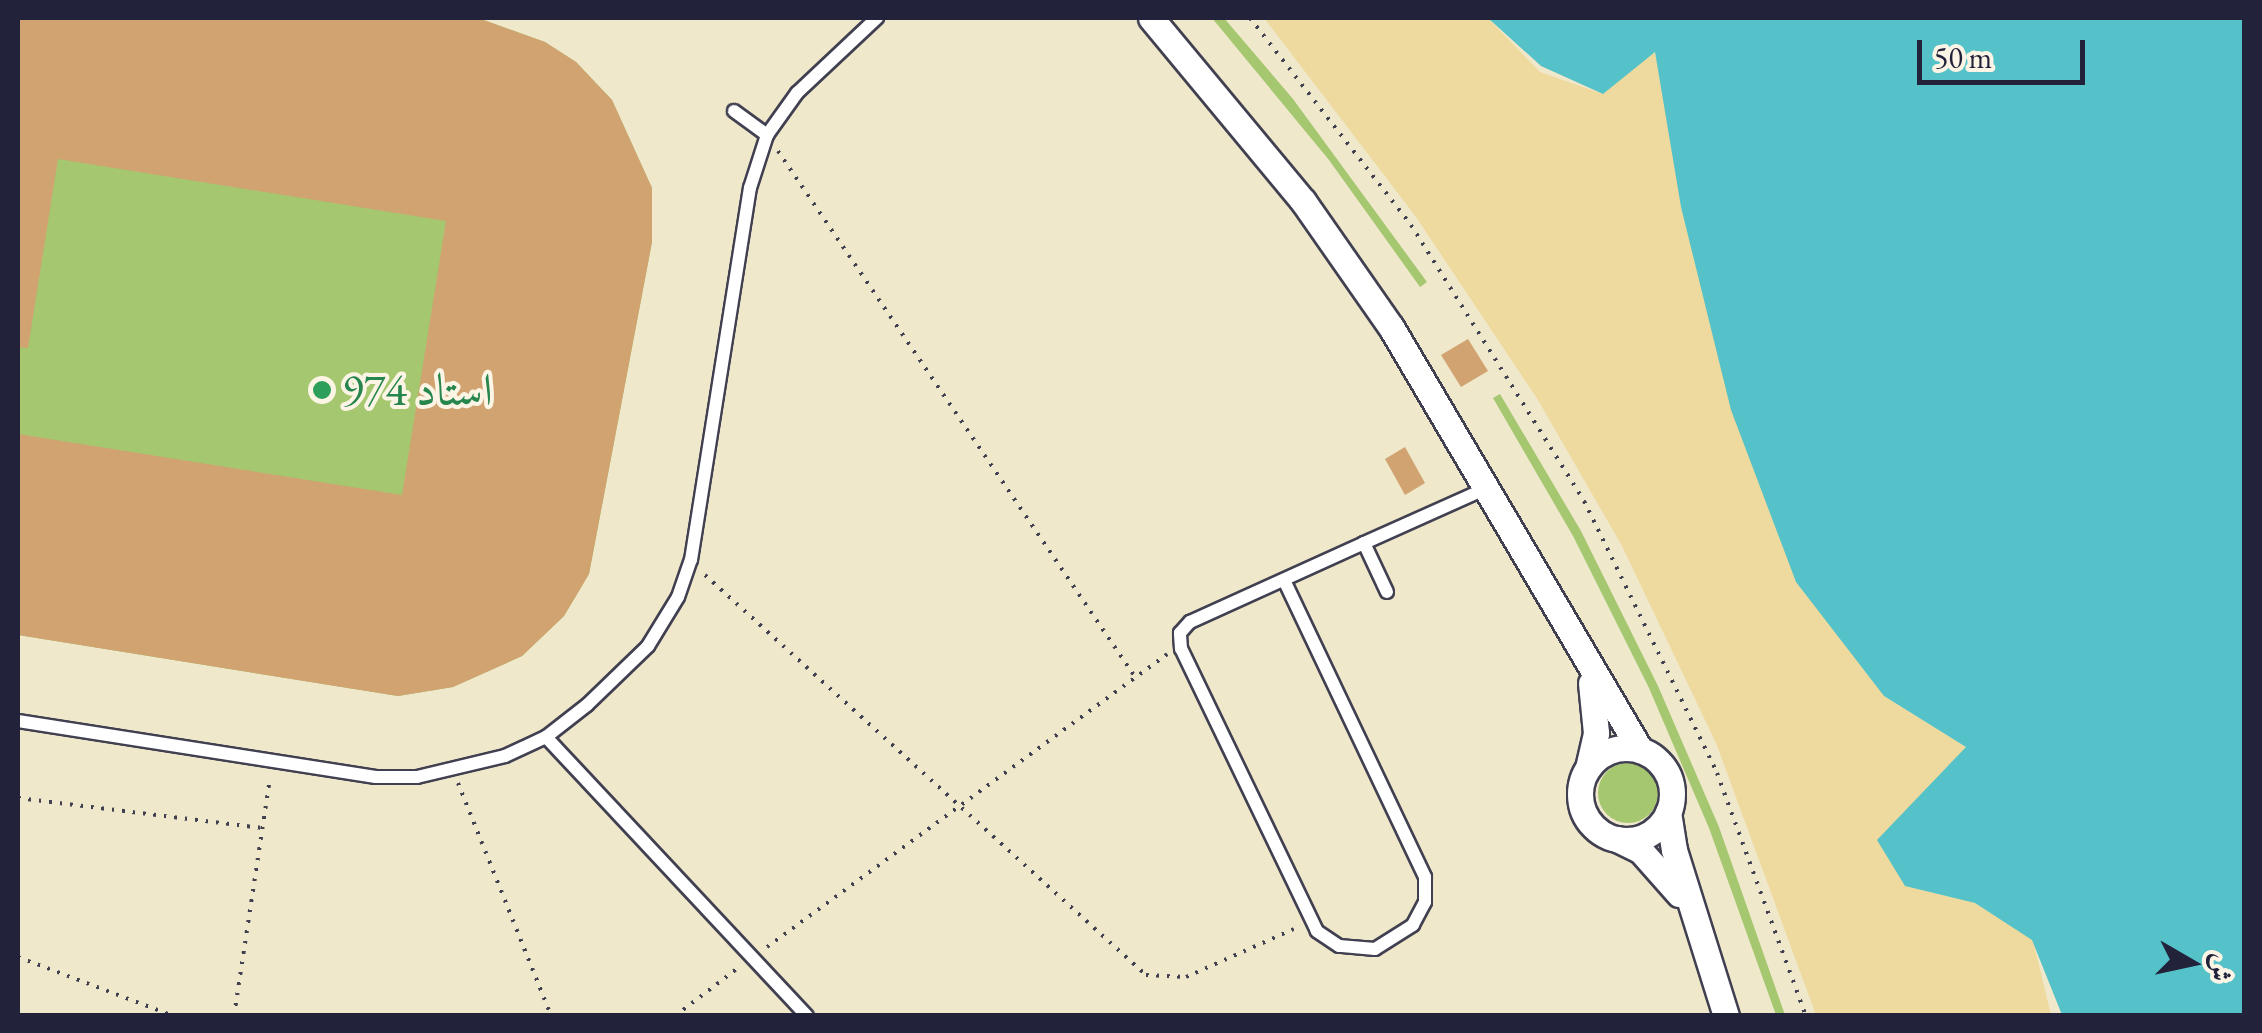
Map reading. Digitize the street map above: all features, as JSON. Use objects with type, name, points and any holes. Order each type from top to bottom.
[{"type":"street","points":[[1150,18],[1303,201],[1390,326],[1489,488],[1588,668],[1640,750],[1670,782],[1668,812],[1692,913],[1726,1016]]},
{"type":"street","points":[[1588,668],[1596,733],[1584,812],[1664,872],[1692,913]]},
{"type":"street","points":[[1588,768],[1611,750],[1640,750]]},
{"type":"street","points":[[1617,839],[1647,835],[1668,812]]},
{"type":"lane","points":[[18,721],[376,777],[455,773],[546,737],[648,646],[678,596],[691,560],[750,188],[767,135],[797,94],[878,18]]},
{"type":"lane","points":[[734,111],[767,135]]},
{"type":"lane","points":[[1284,580],[1427,890],[1413,925],[1375,948],[1330,942],[1312,920],[1181,649],[1180,633],[1190,622],[1489,488]]},
{"type":"lane","points":[[1364,543],[1387,592]]},
{"type":"lane","points":[[546,737],[807,1016]]},
{"type":"path","points":[[1250,18],[1411,225],[1584,501],[1717,773],[1806,1016]]},
{"type":"path","points":[[767,135],[1135,677]]},
{"type":"path","points":[[691,560],[1134,967],[1159,980],[1186,977],[1312,920]]},
{"type":"path","points":[[675,1016],[1135,677],[1181,649]]},
{"type":"path","points":[[234,1016],[272,763]]},
{"type":"path","points":[[455,773],[551,1016]]},
{"type":"path","points":[[18,798],[262,828]]},
{"type":"path","points":[[18,957],[173,1016]]},
{"type":"green space","name":"استاد 974","points":[[18,18],[478,18],[545,42],[576,62],[612,100],[652,188],[652,242],[589,574],[564,616],[522,656],[453,687],[398,696],[18,635]]},
{"type":"green space","points":[[1212,18],[1224,18],[1293,99],[1427,282],[1420,287],[1329,160]]},
{"type":"green space","points":[[1500,394],[1581,531],[1658,686],[1719,827],[1785,1015],[1776,1015],[1709,828],[1649,688],[1573,536],[1493,398]]},
{"type":"green space","points":[[1628,763],[1649,772],[1658,793],[1649,814],[1628,823],[1607,814],[1598,793],[1607,772]]},
{"type":"sand","points":[[1264,18],[1488,18],[1540,72],[1603,94],[1654,51],[1884,696],[1966,747],[1906,886],[1975,903],[2033,940],[2051,1015],[1816,1015],[1716,743],[1622,546],[1538,400],[1416,217]]},
{"type":"water","points":[[1488,18],[2244,18],[2244,1015],[2062,1015],[2032,940],[1975,903],[1905,886],[1877,840],[1966,747],[1884,696],[1796,582],[1731,410],[1681,207],[1655,52],[1603,94],[1541,66]]},
{"type":"building","name":"استاد 974","points":[[18,18],[478,18],[545,42],[576,62],[612,100],[652,188],[652,242],[589,574],[564,616],[522,656],[453,687],[398,696],[18,635],[18,434],[402,495],[446,221],[58,159],[28,348],[18,347]]},
{"type":"building","points":[[1468,339],[1488,371],[1461,387],[1441,355]]},
{"type":"building","points":[[1405,447],[1425,483],[1405,495],[1385,459]]},
{"type":"place","name":"استاد 974","points":[[322,390]]}]
